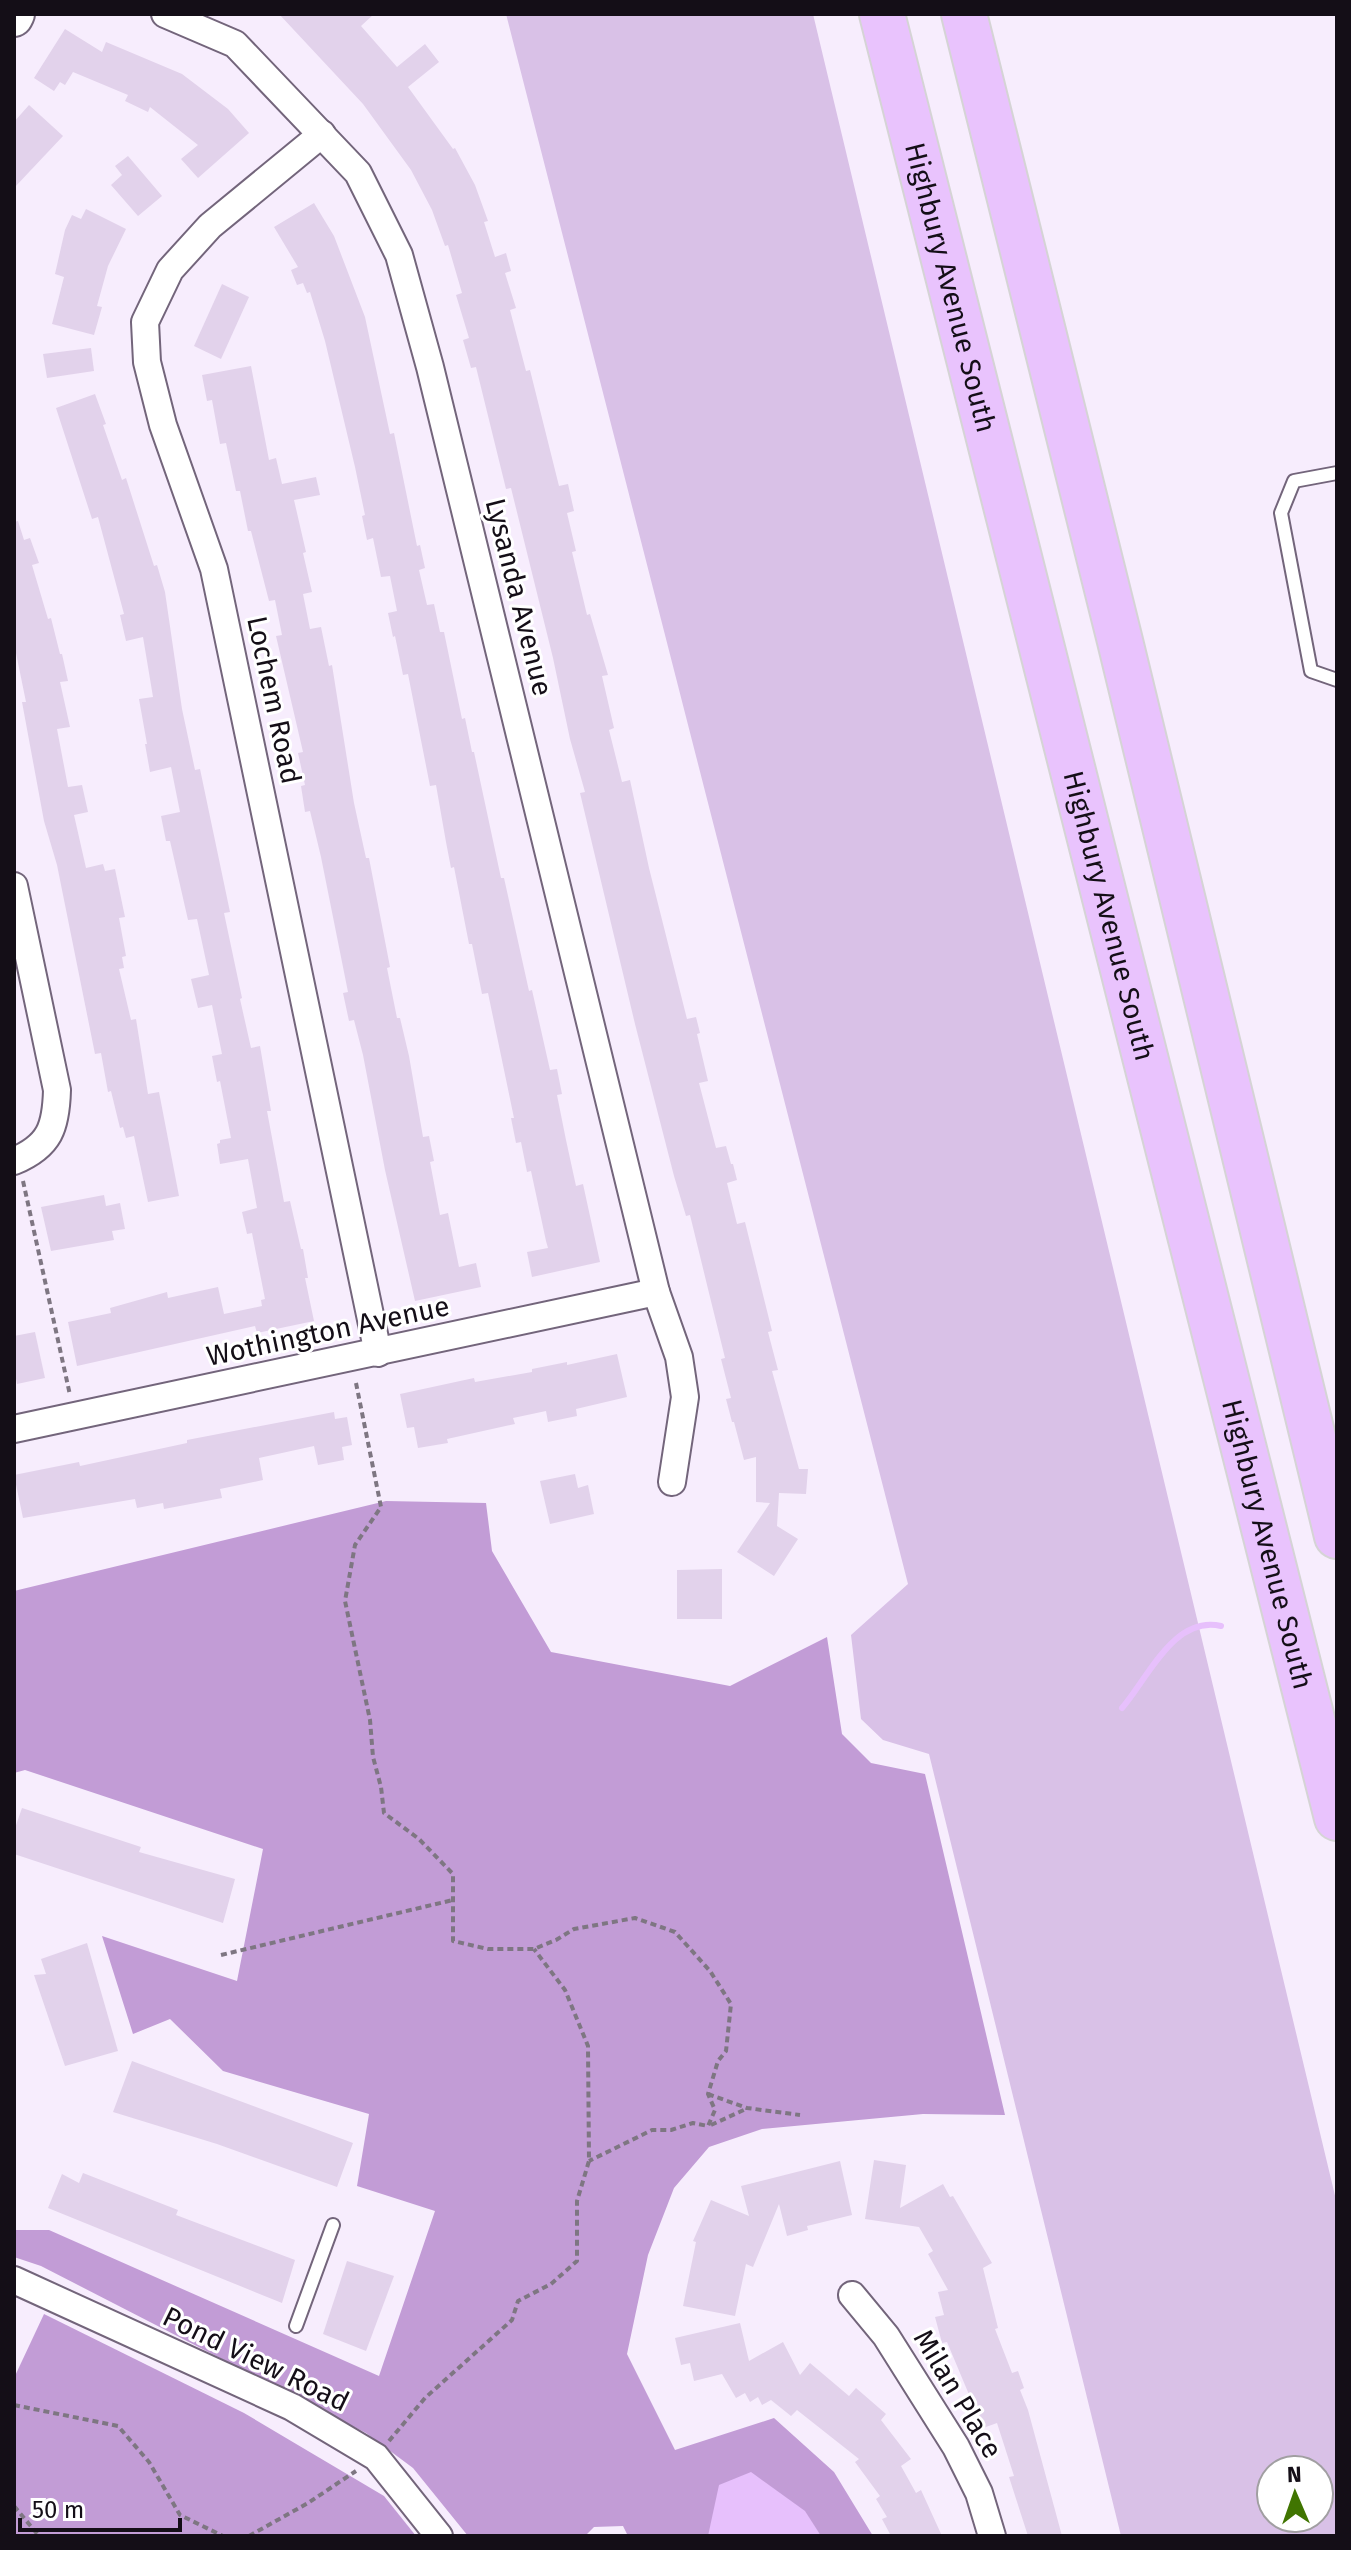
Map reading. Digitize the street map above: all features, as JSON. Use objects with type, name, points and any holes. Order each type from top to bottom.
[{"type":"highway","name":"Highbury Avenue South","points":[[882,14],[1337,1818]]},
{"type":"highway","points":[[964,14],[1337,1536]]},
{"type":"street","name":"Lysanda Avenue","points":[[165,14],[235,44],[358,173],[399,255],[430,367],[656,1292],[679,1357],[685,1397],[672,1482]]},
{"type":"street","name":"Lochem Road","points":[[322,134],[210,226],[170,270],[145,322],[147,362],[163,425],[214,569],[378,1353]]},
{"type":"street","points":[[14,886],[57,1090],[56,1117],[47,1139],[27,1156],[16,1160]]},
{"type":"street","name":"Wothington Avenue","points":[[14,1429],[656,1292]]},
{"type":"street","name":"Pond View Road","points":[[14,2280],[292,2407],[376,2457],[439,2536]]},
{"type":"street","name":"Milan Place","points":[[852,2295],[886,2336],[956,2447],[979,2493],[992,2536]]},
{"type":"lane","points":[[1337,473],[1294,481],[1281,513],[1311,671],[1337,680]]},
{"type":"lane","points":[[296,2326],[333,2225]]},
{"type":"path","points":[[16,1160],[75,1417]]},
{"type":"path","points":[[356,1383],[381,1507],[355,1545],[345,1601],[370,1720],[373,1757],[384,1813],[419,1839],[453,1874],[453,1941],[488,1949],[534,1949],[574,1929],[635,1918],[675,1932],[710,1971],[731,2004],[726,2051],[718,2061],[708,2094],[715,2110],[708,2126]]},
{"type":"path","points":[[221,1955],[453,1900]]},
{"type":"path","points":[[249,2536],[308,2503],[376,2457],[425,2398],[512,2320],[518,2301],[551,2284],[577,2261],[577,2201],[589,2161],[588,2046],[565,1990],[534,1949]]},
{"type":"path","points":[[708,2094],[747,2108],[800,2115]]},
{"type":"path","points":[[589,2161],[652,2130],[671,2130],[693,2123],[708,2126],[747,2108]]},
{"type":"path","points":[[14,2405],[118,2426],[149,2462],[180,2515],[223,2536]]},
{"type":"path","points":[[14,2506],[39,2536]]},
{"type":"shaded area","points":[[506,14],[813,14],[1337,2204],[1337,2536],[1121,2536],[929,1754],[883,1740],[861,1719],[851,1635],[908,1584]]},
{"type":"shaded area","points":[[386,1501],[486,1503],[492,1551],[551,1652],[730,1686],[827,1637],[842,1734],[871,1763],[925,1774],[1005,2115],[923,2114],[762,2129],[709,2147],[674,2188],[648,2255],[627,2354],[675,2450],[774,2418],[834,2472],[873,2536],[628,2536],[623,2526],[594,2527],[585,2536],[468,2536],[413,2468],[366,2433],[41,2266],[14,2257],[14,2230],[49,2230],[379,2376],[435,2211],[357,2186],[369,2114],[223,2071],[170,2019],[133,2034],[102,1936],[237,1981],[263,1849],[25,1770],[14,1773],[14,1591]]},
{"type":"shaded area","points":[[44,2314],[244,2413],[384,2496],[416,2536],[14,2536],[14,2378]]},
{"type":"shaded area","points":[[751,2472],[805,2511],[821,2536],[708,2536],[719,2485]]},
{"type":"building","points":[[279,14],[374,14],[361,26],[397,67],[425,44],[439,62],[408,87],[455,148],[475,185],[488,221],[484,222],[495,257],[506,253],[511,271],[505,273],[516,308],[510,310],[526,371],[530,370],[559,486],[568,484],[574,511],[567,513],[576,551],[572,552],[587,615],[590,614],[608,675],[602,676],[614,728],[609,730],[622,782],[630,780],[687,1019],[696,1017],[708,1081],[699,1083],[716,1148],[726,1146],[733,1164],[737,1180],[727,1183],[737,1224],[745,1222],[772,1331],[768,1332],[778,1370],[772,1371],[799,1469],[808,1469],[806,1494],[779,1493],[777,1526],[798,1539],[774,1576],[737,1552],[770,1503],[756,1502],[756,1457],[744,1460],[726,1399],[731,1398],[721,1359],[725,1358],[690,1215],[686,1216],[674,1176],[635,1024],[580,793],[585,792],[511,488],[506,489],[476,367],[471,368],[463,340],[469,338],[456,295],[462,293],[448,245],[445,246],[432,210],[411,170],[363,104]]},
{"type":"building","points":[[65,29],[102,52],[106,42],[182,74],[228,109],[249,133],[198,178],[181,159],[198,145],[150,107],[148,112],[125,101],[128,95],[73,72],[65,85],[60,82],[54,91],[34,78]]},
{"type":"building","points":[[29,105],[63,136],[14,188],[14,122]]},
{"type":"building","points":[[128,156],[162,196],[138,216],[111,185],[122,175],[115,166]]},
{"type":"building","points":[[314,203],[334,236],[365,317],[390,434],[394,433],[417,546],[420,545],[425,568],[419,570],[427,605],[434,604],[440,632],[444,632],[462,719],[465,718],[474,752],[529,991],[532,990],[550,1070],[557,1069],[562,1094],[557,1095],[576,1186],[583,1184],[600,1262],[532,1277],[527,1252],[548,1248],[531,1171],[527,1172],[521,1142],[516,1143],[511,1118],[514,1118],[488,993],[482,994],[472,944],[469,944],[436,785],[430,786],[408,674],[403,675],[393,637],[388,613],[397,611],[390,576],[381,577],[373,538],[367,540],[355,467],[310,292],[307,293],[303,283],[297,285],[291,270],[298,267],[274,227]]},
{"type":"building","points":[[86,209],[126,229],[108,266],[97,306],[102,307],[94,335],[52,324],[64,277],[55,274],[65,230],[72,215],[81,219]]},
{"type":"building","points":[[222,284],[249,297],[221,359],[194,346]]},
{"type":"building","points":[[91,348],[94,371],[47,378],[43,354]]},
{"type":"building","points":[[251,366],[269,460],[276,458],[282,484],[316,477],[320,495],[294,500],[312,592],[303,594],[310,629],[321,627],[329,666],[332,665],[354,803],[366,858],[369,858],[390,967],[387,968],[397,1018],[400,1018],[409,1056],[423,1137],[429,1136],[434,1161],[430,1162],[440,1215],[448,1213],[459,1267],[476,1263],[481,1287],[415,1301],[363,1055],[354,1020],[349,1021],[343,993],[348,992],[321,857],[310,811],[305,812],[301,786],[305,785],[298,753],[303,752],[276,636],[282,635],[275,600],[269,601],[251,531],[248,531],[240,491],[236,491],[226,443],[220,444],[212,400],[207,401],[202,375]]},
{"type":"building","points":[[95,394],[122,480],[126,478],[165,592],[182,709],[195,770],[200,769],[230,912],[224,913],[240,999],[251,1048],[260,1046],[271,1111],[267,1111],[284,1202],[290,1201],[303,1249],[308,1278],[305,1278],[314,1321],[257,1333],[255,1326],[77,1366],[68,1322],[111,1313],[110,1308],[167,1292],[168,1298],[218,1287],[224,1314],[262,1306],[261,1300],[265,1299],[252,1233],[247,1234],[242,1212],[257,1208],[248,1159],[220,1164],[217,1144],[220,1140],[231,1138],[212,1056],[222,1054],[212,1005],[198,1008],[191,979],[209,975],[197,919],[188,920],[170,841],[166,841],[161,816],[180,812],[171,767],[150,772],[139,699],[153,697],[143,637],[126,641],[120,615],[124,614],[98,517],[92,519],[56,408]]},
{"type":"building","points":[[18,521],[24,540],[30,538],[39,563],[32,565],[48,619],[51,618],[68,681],[60,682],[70,727],[57,729],[68,787],[82,785],[88,812],[74,815],[86,868],[103,864],[105,871],[115,869],[125,917],[119,918],[126,956],[122,957],[124,968],[119,969],[131,1020],[136,1019],[148,1094],[159,1092],[179,1196],[148,1202],[134,1136],[126,1138],[123,1127],[120,1128],[111,1091],[108,1092],[101,1053],[95,1054],[57,865],[44,821],[22,702],[26,702],[14,654],[14,522]]},
{"type":"building","points":[[104,1195],[106,1206],[120,1203],[125,1229],[112,1231],[114,1240],[51,1251],[41,1207]]},
{"type":"building","points":[[35,1332],[45,1378],[17,1384],[14,1336]]},
{"type":"building","points":[[617,1354],[627,1397],[576,1409],[577,1416],[548,1422],[546,1411],[513,1418],[515,1424],[418,1448],[414,1427],[407,1428],[400,1394]]},
{"type":"building","points":[[334,1412],[335,1419],[347,1417],[352,1445],[342,1447],[344,1460],[318,1465],[314,1446],[259,1458],[263,1480],[220,1489],[222,1498],[164,1509],[163,1503],[137,1508],[135,1499],[23,1518],[14,1475],[79,1462],[80,1466],[187,1443],[187,1440]]},
{"type":"building","points":[[575,1474],[578,1488],[588,1485],[594,1514],[550,1524],[540,1481]]},
{"type":"building","points":[[722,1569],[722,1619],[677,1619],[677,1570]]},
{"type":"building","points":[[22,1808],[141,1847],[139,1852],[235,1879],[223,1923],[14,1854],[14,1831]]},
{"type":"building","points":[[87,1943],[118,2051],[65,2066],[34,1975],[46,1974],[41,1959]]},
{"type":"building","points":[[132,2061],[353,2143],[337,2187],[217,2144],[113,2112]]},
{"type":"building","points":[[874,2160],[906,2165],[900,2208],[943,2184],[992,2263],[983,2268],[998,2328],[995,2329],[1012,2373],[1018,2371],[1024,2388],[1020,2390],[1062,2536],[1028,2536],[1009,2477],[1014,2476],[997,2423],[983,2428],[947,2342],[942,2343],[935,2317],[944,2315],[938,2292],[948,2290],[928,2254],[933,2251],[919,2227],[865,2219]]},
{"type":"building","points":[[840,2161],[852,2215],[807,2226],[808,2230],[787,2236],[779,2204],[753,2267],[746,2264],[735,2316],[683,2306],[696,2242],[693,2241],[711,2200],[749,2216],[741,2186]]},
{"type":"building","points":[[83,2173],[178,2210],[176,2215],[295,2260],[282,2303],[48,2208],[62,2174],[79,2183]]},
{"type":"building","points":[[347,2261],[394,2276],[366,2351],[323,2334]]},
{"type":"building","points":[[740,2323],[749,2361],[783,2342],[800,2375],[810,2363],[849,2396],[856,2388],[886,2414],[881,2420],[911,2459],[901,2466],[916,2493],[921,2490],[942,2536],[891,2536],[882,2519],[887,2517],[876,2499],[880,2496],[855,2462],[859,2459],[797,2410],[791,2416],[771,2400],[762,2405],[758,2397],[750,2402],[745,2393],[736,2398],[722,2374],[694,2381],[690,2363],[681,2365],[675,2338]]},
{"type":"waterway","points":[[1122,1708],[1176,1639],[1204,1625],[1221,1626]]}]
